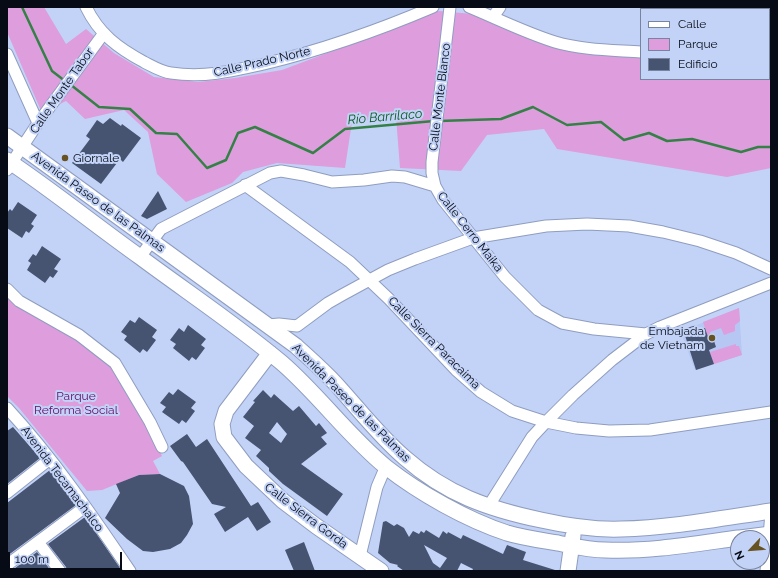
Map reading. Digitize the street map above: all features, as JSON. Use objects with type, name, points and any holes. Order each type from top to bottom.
[{"type":"main road","name":"Avenida Paseo de las Palmas","points":[[7,136],[296,346],[335,383],[372,425],[405,458],[438,483],[461,495],[488,507],[528,518],[574,527],[616,530],[655,527],[771,512]]},
{"type":"main road","name":"Avenida Paseo de las Palmas","points":[[9,164],[192,293],[256,342],[313,392],[366,449],[386,466],[452,509],[506,533],[536,540],[602,550],[660,548],[730,539]]},
{"type":"main road","points":[[256,342],[256,337],[259,332],[268,326]]},
{"type":"main road","points":[[282,364],[291,356],[296,346]]},
{"type":"main road","name":"Calle Sierra Gorda","points":[[270,353],[226,411],[222,424],[224,437],[246,466],[278,496],[316,526],[381,571]]},
{"type":"main road","points":[[386,466],[389,462],[405,458]]},
{"type":"main road","points":[[568,571],[574,527]]},
{"type":"street","name":"Calle Prado Norte","points":[[86,7],[89,14],[104,33],[112,42],[126,52],[158,69],[171,73],[201,75],[226,73],[284,60],[405,19],[433,7]]},
{"type":"street","name":"Calle Monte Blanco","points":[[435,186],[432,173],[432,162],[450,7]]},
{"type":"street","points":[[469,7],[514,27],[556,42],[583,47],[640,52]]},
{"type":"street","points":[[493,17],[500,7]]},
{"type":"street","name":"Calle Monte Tabor","points":[[9,164],[23,147],[38,123],[104,33]]},
{"type":"street","points":[[7,54],[38,123]]},
{"type":"street","name":"Calle Cerro Maika","points":[[140,257],[161,229],[270,173],[281,172],[304,175],[332,182],[392,176],[405,177],[435,186],[443,200],[505,277],[538,310],[562,323],[594,329],[646,334]]},
{"type":"street","name":"Calle Sierra Paracaima","points":[[245,185],[350,262],[370,279],[456,370],[481,392],[512,411],[546,422],[576,428],[609,431],[650,430],[771,412]]},
{"type":"street","points":[[268,326],[279,324],[297,326],[328,303],[370,279],[414,259],[473,238],[546,226],[587,224],[629,226],[663,232],[700,241],[736,253],[771,269]]},
{"type":"street","points":[[488,507],[532,437],[573,394],[646,334],[771,283]]},
{"type":"street","points":[[7,289],[19,301],[79,335],[115,363],[150,422],[162,447]]},
{"type":"street","name":"Avenida Tecamachalco","points":[[9,413],[50,459],[130,571]]},
{"type":"street","points":[[7,493],[50,459]]},
{"type":"street","points":[[360,556],[377,487],[386,466]]},
{"type":"street","points":[[7,565],[85,507]]},
{"type":"street","points":[[770,534],[771,512]]},
{"type":"street","points":[[38,542],[60,571]]},
{"type":"shaded area","name":"Embajada de Vietnam","points":[[739,308],[742,355],[695,370],[680,330],[697,325]]},
{"type":"green space","points":[[7,7],[44,7],[66,44],[86,29],[114,53],[154,77],[198,82],[235,78],[282,70],[439,11],[473,14],[583,50],[640,58],[640,80],[770,80],[771,56],[771,168],[727,177],[557,149],[544,129],[487,135],[461,171],[400,168],[396,117],[352,122],[345,168],[277,163],[243,172],[232,183],[186,202],[157,174],[148,132],[124,110],[85,119],[66,101],[42,113],[7,32]]},
{"type":"green space","name":"Parque Reforma Social","points":[[7,296],[17,306],[76,340],[111,367],[146,424],[162,456],[153,461],[160,474],[139,475],[102,490],[87,491],[19,408],[7,396]]},
{"type":"green space","points":[[739,308],[740,321],[735,325],[735,331],[724,335],[721,328],[710,332],[712,339],[709,340],[703,322]]},
{"type":"green space","points":[[736,344],[736,346],[739,346],[742,355],[714,364],[710,352]]},
{"type":"building","points":[[110,118],[121,126],[122,124],[141,138],[123,162],[120,159],[101,184],[72,163],[90,139],[86,136],[97,120],[103,124]]},
{"type":"building","points":[[158,191],[167,209],[147,219],[141,216]]},
{"type":"building","points":[[18,202],[37,215],[31,224],[34,226],[29,233],[26,231],[22,238],[7,228],[7,213],[10,209],[12,211]]},
{"type":"building","points":[[42,246],[61,259],[54,269],[58,271],[53,278],[50,276],[45,283],[27,270],[31,263],[28,261],[33,254],[36,256]]},
{"type":"building","points":[[139,317],[157,330],[152,337],[156,340],[147,352],[143,349],[140,353],[124,340],[127,336],[121,332],[130,320],[135,323]]},
{"type":"building","points":[[188,325],[206,339],[201,345],[205,348],[196,360],[192,357],[189,361],[173,348],[176,344],[170,340],[179,328],[184,332]]},
{"type":"building","points":[[697,325],[699,330],[705,328],[709,340],[713,338],[716,347],[709,350],[714,364],[696,370],[683,329]]},
{"type":"building","points":[[178,389],[196,402],[191,408],[195,411],[186,423],[182,420],[179,424],[162,412],[166,407],[160,403],[169,392],[173,395]]},
{"type":"building","points":[[263,390],[271,398],[274,394],[293,411],[299,406],[316,426],[319,423],[327,433],[321,437],[327,444],[301,464],[343,494],[327,516],[283,484],[256,456],[261,450],[245,438],[254,426],[243,417],[255,402],[253,401]],"holes":[[[277,422],[287,434],[281,443],[269,433]]]},
{"type":"building","points":[[13,427],[40,458],[7,484],[7,431]]},
{"type":"building","points":[[187,434],[196,447],[207,439],[251,506],[258,502],[271,522],[257,531],[248,517],[225,532],[214,514],[226,507],[212,504],[170,446]]},
{"type":"building","points":[[50,470],[76,505],[7,556],[7,503]]},
{"type":"building","points":[[160,474],[184,486],[189,496],[193,524],[181,543],[170,549],[153,552],[143,551],[127,539],[105,518],[120,493],[116,484],[139,475]]},
{"type":"building","points":[[85,517],[122,571],[67,571],[66,567],[48,544]]},
{"type":"building","points":[[386,521],[394,526],[397,524],[404,528],[409,537],[413,531],[419,534],[421,531],[424,533],[426,530],[439,538],[443,531],[461,539],[463,535],[503,554],[507,545],[526,552],[523,560],[555,570],[472,571],[473,569],[461,563],[457,571],[404,571],[397,566],[398,565],[390,563],[378,553],[383,522]],"holes":[[[424,545],[447,558],[440,568],[433,563]]]},
{"type":"building","points":[[304,542],[315,571],[294,571],[285,550]]},
{"type":"building","points":[[37,552],[51,571],[11,571]]},
{"type":"waterway","name":"Río Barrilaco","points":[[22,7],[52,71],[65,81]]},
{"type":"waterway","name":"Río Barrilaco","points":[[71,85],[99,107],[130,109],[156,133],[177,134],[207,168],[226,160],[238,133],[255,127],[313,153],[345,129],[434,121]]},
{"type":"waterway","name":"Río Barrilaco","points":[[439,121],[501,119],[533,107],[567,125],[601,122],[624,140],[649,133],[667,141],[692,139],[741,152],[758,147],[771,147]]},
{"type":"place","name":"Giornale","points":[[65,158]]},
{"type":"place","name":"Embajada de Vietnam","points":[[712,338]]}]
